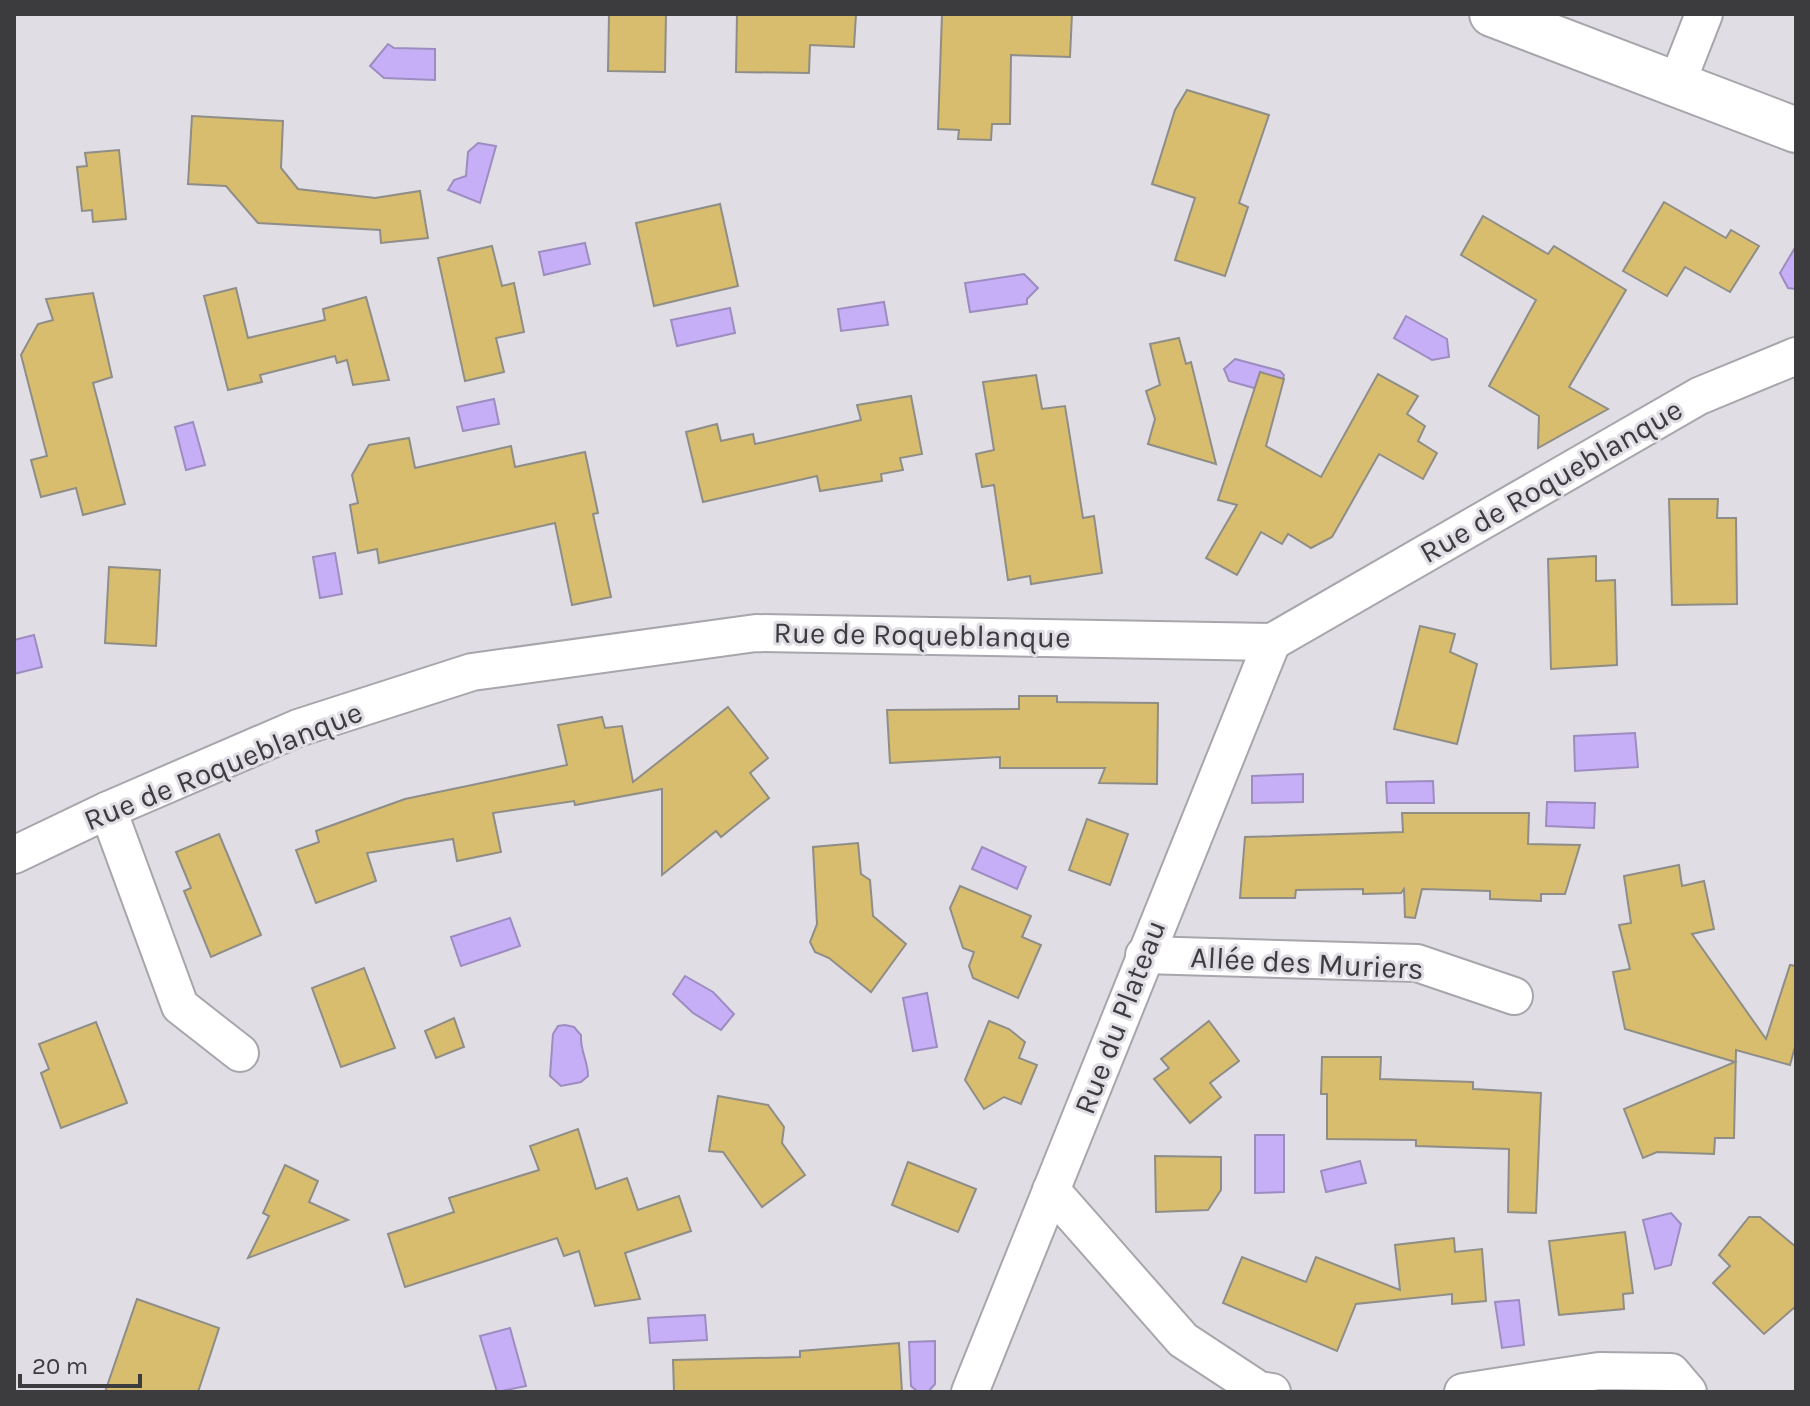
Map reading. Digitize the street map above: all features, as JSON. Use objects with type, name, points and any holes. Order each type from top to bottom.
[{"type":"street","points":[[1492,14],[1796,130]]},
{"type":"street","points":[[1677,83],[1704,14]]},
{"type":"street","name":"Rue de Roqueblanque","points":[[14,855],[108,810],[298,728],[472,672],[756,633],[1272,642],[1699,396],[1796,356]]},
{"type":"street","name":"Rue du Plateau","points":[[970,1392],[1272,642]]},
{"type":"street","points":[[108,810],[180,1006],[240,1053]]},
{"type":"street","name":"Allée des Muriers","points":[[1144,955],[1417,963],[1514,996]]},
{"type":"street","points":[[1051,1190],[1183,1340],[1259,1390],[1272,1392]]},
{"type":"street","points":[[1463,1392],[1599,1371],[1671,1372],[1688,1392]]},
{"type":"shaded area","points":[[388,44],[394,48],[435,49],[435,80],[384,78],[370,66]]},
{"type":"shaded area","points":[[478,143],[496,146],[480,203],[448,190],[454,180],[466,176],[468,152]]},
{"type":"shaded area","points":[[585,243],[590,264],[544,275],[539,252]]},
{"type":"shaded area","points":[[1796,246],[1795,289],[1788,288],[1780,273]]},
{"type":"shaded area","points":[[1024,274],[1038,288],[1027,299],[1027,304],[970,312],[965,283]]},
{"type":"shaded area","points":[[884,302],[888,325],[841,331],[838,309]]},
{"type":"shaded area","points":[[730,308],[735,333],[677,346],[671,320]]},
{"type":"shaded area","points":[[1406,316],[1447,339],[1449,357],[1432,360],[1394,338]]},
{"type":"shaded area","points":[[1235,359],[1280,371],[1284,375],[1279,392],[1275,394],[1229,381],[1224,369]]},
{"type":"shaded area","points":[[494,399],[499,424],[463,431],[457,407]]},
{"type":"shaded area","points":[[193,422],[205,465],[186,470],[175,427]]},
{"type":"shaded area","points":[[335,553],[342,594],[320,598],[313,557]]},
{"type":"shaded area","points":[[34,635],[42,667],[14,674],[14,640]]},
{"type":"shaded area","points":[[1635,733],[1638,767],[1575,771],[1574,736]]},
{"type":"shaded area","points":[[1303,774],[1303,802],[1252,803],[1252,776]]},
{"type":"shaded area","points":[[1433,781],[1434,803],[1387,803],[1386,782]]},
{"type":"shaded area","points":[[1547,802],[1595,803],[1594,828],[1546,826]]},
{"type":"shaded area","points":[[982,847],[1026,867],[1017,889],[972,869]]},
{"type":"shaded area","points":[[510,918],[520,946],[461,966],[451,937]]},
{"type":"shaded area","points":[[685,976],[713,992],[734,1014],[721,1030],[693,1013],[673,994]]},
{"type":"shaded area","points":[[927,993],[937,1047],[913,1051],[903,998]]},
{"type":"shaded area","points":[[558,1026],[574,1027],[581,1035],[588,1076],[581,1082],[561,1086],[550,1076],[553,1034]]},
{"type":"shaded area","points":[[1255,1135],[1284,1135],[1284,1192],[1255,1193]]},
{"type":"shaded area","points":[[1360,1161],[1366,1183],[1326,1192],[1321,1171]]},
{"type":"shaded area","points":[[1671,1213],[1681,1224],[1671,1265],[1655,1269],[1643,1220]]},
{"type":"shaded area","points":[[1519,1300],[1524,1345],[1502,1348],[1495,1302]]},
{"type":"shaded area","points":[[705,1315],[707,1340],[650,1343],[648,1318]]},
{"type":"shaded area","points":[[510,1328],[526,1386],[497,1392],[480,1336]]},
{"type":"shaded area","points":[[935,1341],[935,1384],[928,1392],[918,1392],[911,1386],[909,1342]]},
{"type":"building","points":[[609,14],[666,14],[665,72],[608,71]]},
{"type":"building","points":[[737,14],[856,14],[854,47],[810,45],[809,73],[736,72]]},
{"type":"building","points":[[942,14],[1072,14],[1070,57],[1011,55],[1010,124],[992,124],[991,140],[958,139],[959,130],[938,129]]},
{"type":"building","points":[[1187,90],[1269,115],[1239,203],[1248,207],[1225,276],[1175,260],[1195,198],[1152,184],[1175,110]]},
{"type":"building","points":[[192,116],[283,121],[281,168],[298,189],[375,198],[420,191],[428,238],[381,243],[380,230],[258,223],[226,186],[188,184]]},
{"type":"building","points":[[119,150],[126,219],[93,222],[92,210],[82,211],[77,167],[87,166],[85,153]]},
{"type":"building","points":[[1664,202],[1726,238],[1731,230],[1759,246],[1730,292],[1685,267],[1667,296],[1623,271]]},
{"type":"building","points":[[720,204],[738,286],[654,306],[636,223]]},
{"type":"building","points":[[1483,216],[1548,254],[1554,246],[1626,290],[1569,387],[1608,409],[1538,448],[1539,416],[1489,386],[1536,300],[1461,255]]},
{"type":"building","points":[[492,246],[502,286],[514,283],[524,332],[496,338],[504,372],[465,381],[438,258]]},
{"type":"building","points":[[236,288],[248,338],[325,320],[323,309],[366,297],[389,380],[353,385],[347,360],[337,363],[335,356],[260,375],[262,382],[228,390],[204,296]]},
{"type":"building","points":[[93,293],[112,377],[93,383],[125,504],[83,515],[76,488],[41,497],[31,460],[47,456],[21,355],[38,324],[53,320],[46,299]]},
{"type":"building","points":[[1179,338],[1186,364],[1191,362],[1216,464],[1148,444],[1155,419],[1146,391],[1160,385],[1150,344]]},
{"type":"building","points":[[1260,372],[1284,379],[1266,446],[1321,477],[1378,374],[1418,396],[1407,414],[1425,426],[1418,441],[1437,453],[1423,479],[1379,454],[1332,537],[1311,548],[1288,534],[1282,544],[1261,532],[1237,575],[1206,558],[1237,505],[1218,500]]},
{"type":"building","points":[[1036,375],[1042,409],[1065,406],[1083,518],[1094,516],[1102,573],[1031,584],[1030,576],[1008,580],[994,485],[982,487],[976,454],[994,450],[983,382]]},
{"type":"building","points":[[911,396],[922,454],[900,458],[903,470],[881,474],[882,481],[820,491],[817,476],[703,502],[686,432],[717,424],[721,441],[753,434],[755,444],[861,420],[857,405]]},
{"type":"building","points":[[409,438],[415,468],[511,446],[515,467],[585,452],[598,513],[593,514],[611,597],[572,605],[555,523],[379,563],[377,549],[358,553],[350,505],[358,503],[352,475],[369,445]]},
{"type":"building","points":[[1669,499],[1718,499],[1717,518],[1736,518],[1737,604],[1672,605]]},
{"type":"building","points":[[1596,556],[1596,581],[1615,580],[1617,665],[1551,669],[1548,559]]},
{"type":"building","points":[[109,567],[160,570],[156,646],[105,643]]},
{"type":"building","points":[[1420,626],[1455,634],[1450,652],[1477,664],[1457,744],[1394,729]]},
{"type":"building","points":[[1019,696],[1057,696],[1057,702],[1158,703],[1157,784],[1099,783],[1105,768],[1000,768],[1000,757],[890,763],[887,710],[1019,709]]},
{"type":"building","points":[[728,707],[768,758],[750,773],[769,798],[721,837],[716,831],[662,875],[662,789],[575,805],[574,801],[493,813],[501,852],[457,861],[453,839],[367,853],[376,881],[316,903],[296,850],[319,842],[316,831],[405,799],[567,765],[558,725],[602,717],[605,728],[622,726],[633,782]]},
{"type":"building","points":[[1402,813],[1529,813],[1528,844],[1580,845],[1565,894],[1541,894],[1541,901],[1490,899],[1490,891],[1422,889],[1415,918],[1405,917],[1404,889],[1401,893],[1363,894],[1363,889],[1296,890],[1295,898],[1240,898],[1245,837],[1403,832]]},
{"type":"building","points":[[1087,819],[1128,834],[1110,885],[1069,870]]},
{"type":"building","points":[[219,834],[261,935],[211,957],[184,891],[191,888],[176,852]]},
{"type":"building","points":[[858,843],[861,874],[870,880],[873,916],[906,944],[871,992],[829,958],[815,952],[810,942],[817,924],[813,847]]},
{"type":"building","points":[[1679,865],[1682,886],[1704,881],[1714,929],[1692,934],[1766,1039],[1790,965],[1796,966],[1796,1043],[1790,1065],[1736,1050],[1734,1138],[1715,1138],[1714,1154],[1657,1152],[1643,1158],[1624,1109],[1735,1062],[1625,1029],[1613,972],[1630,969],[1619,925],[1631,923],[1624,876]]},
{"type":"building","points":[[960,886],[1031,916],[1022,937],[1041,945],[1018,998],[973,978],[969,966],[974,952],[963,948],[950,908]]},
{"type":"building","points":[[364,968],[395,1048],[341,1067],[312,988]]},
{"type":"building","points":[[454,1018],[464,1047],[436,1058],[425,1031]]},
{"type":"building","points":[[989,1021],[1009,1029],[1025,1042],[1019,1058],[1037,1065],[1021,1104],[1004,1097],[984,1109],[965,1080]]},
{"type":"building","points":[[1209,1021],[1239,1061],[1210,1083],[1221,1097],[1190,1123],[1154,1079],[1169,1068],[1161,1059]]},
{"type":"building","points":[[96,1022],[127,1103],[61,1128],[41,1073],[49,1069],[39,1044]]},
{"type":"building","points":[[1322,1057],[1381,1057],[1380,1079],[1473,1082],[1473,1089],[1541,1093],[1536,1213],[1508,1212],[1509,1149],[1416,1146],[1416,1140],[1327,1139],[1327,1094],[1321,1094]]},
{"type":"building","points":[[718,1096],[768,1105],[784,1127],[782,1143],[805,1175],[762,1207],[723,1152],[709,1151]]},
{"type":"building","points":[[578,1129],[596,1189],[627,1178],[638,1210],[679,1196],[691,1231],[625,1253],[640,1299],[595,1306],[579,1251],[564,1256],[557,1238],[405,1287],[388,1234],[454,1212],[449,1198],[539,1170],[530,1146]]},
{"type":"building","points":[[1155,1156],[1221,1157],[1221,1190],[1208,1210],[1156,1212]]},
{"type":"building","points":[[908,1162],[976,1189],[958,1232],[892,1205]]},
{"type":"building","points":[[285,1165],[318,1181],[309,1202],[348,1220],[248,1258],[269,1216],[263,1213]]},
{"type":"building","points":[[1749,1217],[1760,1217],[1796,1247],[1796,1306],[1764,1334],[1713,1283],[1730,1266],[1719,1255]]},
{"type":"building","points":[[1625,1232],[1633,1293],[1623,1294],[1624,1309],[1559,1315],[1549,1241]]},
{"type":"building","points":[[1454,1238],[1455,1252],[1482,1249],[1486,1301],[1452,1304],[1452,1294],[1356,1304],[1337,1351],[1223,1303],[1242,1257],[1306,1282],[1316,1257],[1400,1290],[1395,1245]]},
{"type":"building","points":[[137,1299],[219,1328],[198,1392],[105,1392]]},
{"type":"building","points":[[899,1343],[902,1392],[674,1392],[673,1360],[800,1357],[800,1351]]}]
